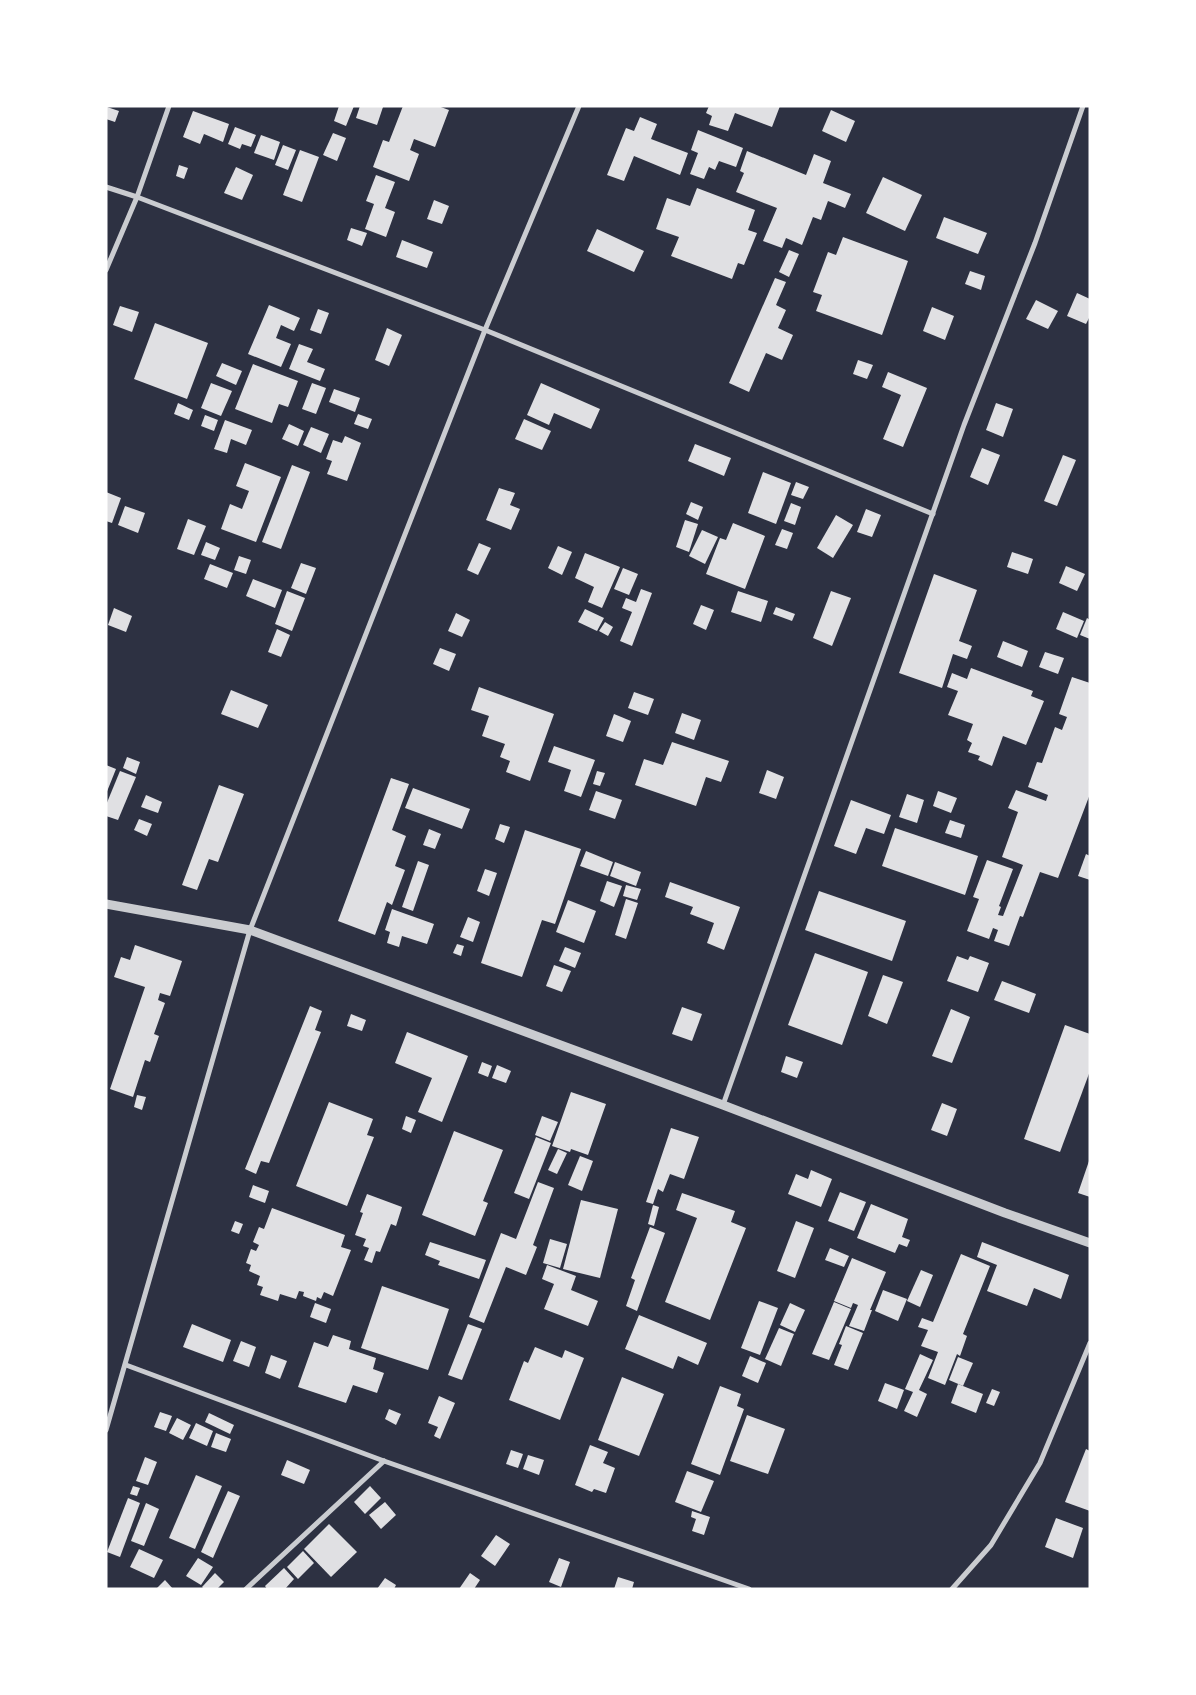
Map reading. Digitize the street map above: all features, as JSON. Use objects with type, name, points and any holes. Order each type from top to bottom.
[{"type":"street","points":[[106,270],[137,197],[169,106]]},
{"type":"street","points":[[106,1430],[250,930],[485,330],[579,106]]},
{"type":"street","points":[[723,1105],[964,425],[1035,243],[1083,106]]},
{"type":"street","points":[[106,187],[137,197],[485,330],[933,514]]},
{"type":"street","points":[[106,904],[250,930],[723,1105],[1090,1244]]},
{"type":"street","points":[[952,1589],[991,1545],[1040,1463],[1090,1343]]},
{"type":"street","points":[[126,1365],[384,1461],[749,1589]]},
{"type":"street","points":[[246,1589],[384,1461]]},
{"type":"building","points":[[339,106],[354,106],[346,126],[334,121]]},
{"type":"building","points":[[360,106],[383,107],[377,125],[356,118]]},
{"type":"building","points":[[403,106],[438,106],[449,110],[435,147],[414,139],[410,150],[419,154],[409,181],[373,167],[383,140],[389,142]]},
{"type":"building","points":[[709,106],[780,106],[772,127],[735,113],[728,131],[709,125],[712,116],[706,113]]},
{"type":"building","points":[[107,107],[119,111],[115,122],[106,119]]},
{"type":"building","points":[[831,110],[855,121],[846,142],[822,131]]},
{"type":"building","points":[[193,111],[229,124],[223,142],[204,134],[200,144],[183,137]]},
{"type":"building","points":[[640,117],[657,124],[651,139],[688,153],[680,175],[634,156],[624,181],[607,175],[626,128],[634,131]]},
{"type":"building","points":[[235,127],[256,135],[251,147],[242,144],[240,149],[228,144]]},
{"type":"building","points":[[698,130],[743,148],[736,167],[719,161],[715,170],[709,167],[704,179],[690,174],[698,153],[691,150]]},
{"type":"building","points":[[333,133],[346,138],[337,161],[323,155]]},
{"type":"building","points":[[261,135],[280,142],[274,160],[254,153]]},
{"type":"building","points":[[283,145],[296,150],[288,170],[275,165]]},
{"type":"building","points":[[300,150],[319,157],[302,202],[283,195]]},
{"type":"building","points":[[747,151],[806,175],[814,154],[831,161],[823,183],[851,194],[845,208],[828,201],[821,220],[813,217],[802,245],[786,238],[782,248],[763,241],[777,208],[736,192],[744,173],[740,171]]},
{"type":"building","points":[[179,165],[188,168],[184,179],[176,176]]},
{"type":"building","points":[[236,167],[253,175],[242,200],[224,193]]},
{"type":"building","points":[[376,175],[395,182],[385,208],[395,212],[386,237],[365,229],[374,204],[366,201]]},
{"type":"building","points":[[883,177],[922,195],[905,231],[866,213]]},
{"type":"building","points":[[697,188],[755,210],[748,230],[757,233],[744,265],[738,263],[732,279],[671,256],[679,237],[656,229],[667,198],[690,206]]},
{"type":"building","points":[[434,200],[449,206],[442,224],[427,219]]},
{"type":"building","points":[[944,217],[987,233],[978,254],[936,238]]},
{"type":"building","points":[[351,228],[367,233],[362,246],[347,240]]},
{"type":"building","points":[[597,229],[644,251],[634,272],[587,251]]},
{"type":"building","points":[[843,237],[908,261],[882,335],[816,311],[822,295],[813,292],[828,252],[836,255]]},
{"type":"building","points":[[402,240],[433,252],[427,268],[396,257]]},
{"type":"building","points":[[789,250],[799,254],[789,277],[779,272]]},
{"type":"building","points":[[970,271],[985,276],[981,290],[965,284]]},
{"type":"building","points":[[775,278],[786,282],[776,305],[786,310],[778,328],[793,335],[782,360],[766,353],[749,392],[729,383]]},
{"type":"building","points":[[1077,293],[1090,299],[1090,316],[1086,324],[1067,316]]},
{"type":"building","points":[[1036,300],[1058,311],[1048,329],[1026,319]]},
{"type":"building","points":[[269,305],[300,318],[294,331],[281,325],[276,338],[291,344],[281,367],[248,354]]},
{"type":"building","points":[[120,306],[139,312],[132,332],[113,325]]},
{"type":"building","points":[[932,307],[954,316],[945,340],[923,331]]},
{"type":"building","points":[[318,309],[329,313],[321,334],[310,330]]},
{"type":"building","points":[[155,323],[208,343],[187,399],[134,379]]},
{"type":"building","points":[[387,328],[402,335],[389,366],[375,360]]},
{"type":"building","points":[[299,344],[313,349],[307,362],[325,369],[320,381],[289,369]]},
{"type":"building","points":[[858,360],[873,365],[867,379],[853,374]]},
{"type":"building","points":[[222,363],[242,371],[236,385],[216,376]]},
{"type":"building","points":[[253,364],[298,381],[288,407],[279,404],[272,423],[235,409]]},
{"type":"building","points":[[888,372],[927,388],[903,447],[883,439],[901,395],[882,387]]},
{"type":"building","points":[[211,383],[232,391],[221,416],[201,408]]},
{"type":"building","points":[[312,383],[326,388],[316,414],[302,409]]},
{"type":"building","points":[[541,383],[600,409],[591,429],[554,413],[549,425],[527,415]]},
{"type":"building","points":[[334,389],[360,398],[355,412],[329,402]]},
{"type":"building","points":[[178,403],[193,410],[189,420],[174,414]]},
{"type":"building","points":[[996,403],[1013,409],[1003,437],[986,430]]},
{"type":"building","points":[[358,414],[372,419],[368,429],[354,424]]},
{"type":"building","points":[[205,415],[218,420],[214,431],[201,426]]},
{"type":"building","points":[[524,419],[551,431],[542,450],[515,439]]},
{"type":"building","points":[[225,420],[252,430],[246,445],[231,439],[227,453],[214,449]]},
{"type":"building","points":[[289,424],[304,431],[298,446],[282,439]]},
{"type":"building","points":[[311,427],[329,434],[321,453],[303,445]]},
{"type":"building","points":[[345,436],[361,443],[347,481],[327,474],[332,461],[326,459],[333,440],[342,443]]},
{"type":"building","points":[[695,444],[731,458],[724,476],[688,461]]},
{"type":"building","points":[[982,448],[1000,455],[988,485],[970,477]]},
{"type":"building","points":[[1063,455],[1076,460],[1057,506],[1044,501]]},
{"type":"building","points":[[245,463],[281,477],[256,542],[221,529],[230,504],[242,509],[249,491],[236,486]]},
{"type":"building","points":[[292,465],[310,472],[281,549],[262,542]]},
{"type":"building","points":[[763,472],[791,483],[776,524],[748,513]]},
{"type":"building","points":[[796,482],[809,487],[803,499],[791,495]]},
{"type":"building","points":[[499,488],[515,493],[510,505],[520,509],[511,530],[486,520]]},
{"type":"building","points":[[106,492],[121,498],[112,523],[106,521]]},
{"type":"building","points":[[691,502],[703,507],[698,520],[686,514]]},
{"type":"building","points":[[791,503],[801,507],[795,525],[784,521]]},
{"type":"building","points":[[125,506],[145,513],[138,533],[118,525]]},
{"type":"building","points":[[866,509],[881,515],[872,537],[857,532]]},
{"type":"building","points":[[836,515],[853,525],[833,558],[817,548]]},
{"type":"building","points":[[188,519],[206,526],[194,555],[177,549]]},
{"type":"building","points":[[685,520],[698,524],[689,552],[676,547]]},
{"type":"building","points":[[733,523],[765,536],[745,589],[706,574],[720,538],[726,540]]},
{"type":"building","points":[[782,529],[793,533],[787,549],[775,545]]},
{"type":"building","points":[[702,530],[718,537],[705,564],[689,556]]},
{"type":"building","points":[[206,542],[220,548],[215,560],[201,555]]},
{"type":"building","points":[[479,543],[491,548],[478,575],[467,570]]},
{"type":"building","points":[[558,546],[572,552],[562,575],[548,568]]},
{"type":"building","points":[[1012,552],[1033,559],[1028,574],[1007,567]]},
{"type":"building","points":[[585,553],[620,567],[602,608],[588,602],[594,587],[575,578]]},
{"type":"building","points":[[239,556],[251,560],[246,574],[234,570]]},
{"type":"building","points":[[301,563],[316,568],[306,594],[291,588]]},
{"type":"building","points":[[210,564],[233,573],[227,588],[204,579]]},
{"type":"building","points":[[1066,566],[1085,574],[1077,591],[1059,583]]},
{"type":"building","points":[[623,568],[638,574],[629,595],[614,589]]},
{"type":"building","points":[[934,574],[977,590],[959,641],[972,646],[967,659],[953,654],[942,688],[899,673]]},
{"type":"building","points":[[253,579],[282,590],[275,608],[246,596]]},
{"type":"building","points":[[641,589],[652,593],[632,646],[620,641],[632,612],[622,608],[626,598],[636,602]]},
{"type":"building","points":[[287,591],[305,598],[292,631],[275,624]]},
{"type":"building","points":[[738,591],[768,601],[761,622],[731,612]]},
{"type":"building","points":[[831,591],[851,598],[832,646],[813,638]]},
{"type":"building","points":[[701,605],[714,610],[706,630],[693,624]]},
{"type":"building","points":[[776,607],[795,614],[792,621],[773,614]]},
{"type":"building","points":[[114,608],[132,616],[126,632],[108,625]]},
{"type":"building","points":[[585,609],[604,618],[597,631],[578,622]]},
{"type":"building","points":[[1063,612],[1084,621],[1077,638],[1056,629]]},
{"type":"building","points":[[456,613],[470,620],[462,637],[448,631]]},
{"type":"building","points":[[1087,618],[1090,620],[1090,639],[1080,635]]},
{"type":"building","points":[[605,622],[613,627],[608,636],[599,631]]},
{"type":"building","points":[[277,629],[290,635],[281,657],[268,652]]},
{"type":"building","points":[[1003,641],[1028,651],[1022,667],[997,657]]},
{"type":"building","points":[[440,648],[456,654],[449,671],[433,664]]},
{"type":"building","points":[[1045,652],[1064,658],[1058,674],[1039,667]]},
{"type":"building","points":[[971,668],[1033,691],[1031,696],[1044,701],[1026,745],[1003,736],[992,766],[978,760],[980,756],[968,752],[972,743],[967,740],[973,724],[948,715],[958,691],[947,687],[952,673],[967,679]]},
{"type":"building","points":[[1072,677],[1090,683],[1090,794],[1058,878],[1040,872],[1023,917],[1020,916],[1009,946],[994,941],[998,930],[993,928],[989,939],[967,931],[979,899],[973,897],[987,860],[1013,869],[999,906],[1001,907],[998,915],[1003,916],[1023,865],[1002,857],[1018,812],[1008,808],[1016,790],[1046,801],[1048,795],[1028,787],[1037,762],[1042,763],[1055,727],[1062,730],[1067,717],[1059,714]]},
{"type":"building","points":[[479,687],[554,714],[530,781],[506,772],[510,761],[500,757],[505,744],[482,736],[489,716],[471,710]]},
{"type":"building","points":[[231,690],[268,705],[258,728],[221,714]]},
{"type":"building","points":[[634,692],[654,699],[648,715],[628,708]]},
{"type":"building","points":[[682,713],[701,720],[694,740],[675,733]]},
{"type":"building","points":[[614,714],[631,721],[623,742],[606,736]]},
{"type":"building","points":[[672,742],[729,761],[721,782],[706,777],[696,806],[635,785],[644,759],[663,765]]},
{"type":"building","points":[[554,746],[595,760],[581,797],[564,791],[571,770],[548,762]]},
{"type":"building","points":[[127,757],[140,762],[136,774],[123,768]]},
{"type":"building","points":[[106,765],[116,769],[106,794]]},
{"type":"building","points":[[767,770],[784,777],[776,799],[759,793]]},
{"type":"building","points":[[120,771],[136,777],[118,820],[106,816],[106,805]]},
{"type":"building","points":[[597,771],[605,773],[600,786],[593,784]]},
{"type":"building","points":[[391,778],[409,784],[392,830],[406,836],[395,866],[405,870],[392,905],[387,902],[375,935],[338,921]]},
{"type":"building","points":[[219,785],[244,794],[218,862],[209,859],[197,890],[182,885]]},
{"type":"building","points":[[413,788],[470,809],[462,829],[405,808]]},
{"type":"building","points":[[596,791],[622,800],[615,819],[589,810]]},
{"type":"building","points":[[938,791],[957,798],[951,813],[933,806]]},
{"type":"building","points":[[907,794],[924,800],[917,823],[899,817]]},
{"type":"building","points":[[146,795],[162,802],[158,813],[141,807]]},
{"type":"building","points":[[851,800],[891,815],[884,834],[866,828],[856,854],[834,846]]},
{"type":"building","points":[[139,819],[152,824],[147,836],[134,830]]},
{"type":"building","points":[[950,820],[965,825],[961,838],[945,833]]},
{"type":"building","points":[[500,824],[510,827],[504,843],[495,839]]},
{"type":"building","points":[[895,828],[978,856],[965,895],[882,866]]},
{"type":"building","points":[[429,829],[441,834],[435,849],[423,845]]},
{"type":"building","points":[[525,830],[581,849],[555,924],[542,920],[522,977],[481,963]]},
{"type":"building","points":[[586,851],[613,862],[608,876],[580,866]]},
{"type":"building","points":[[1086,854],[1090,856],[1090,880],[1078,876]]},
{"type":"building","points":[[418,861],[429,865],[413,911],[402,907]]},
{"type":"building","points":[[615,862],[641,872],[636,886],[610,876]]},
{"type":"building","points":[[485,869],[497,873],[489,896],[477,891]]},
{"type":"building","points":[[607,881],[622,886],[614,907],[600,901]]},
{"type":"building","points":[[670,882],[740,907],[724,950],[707,943],[714,923],[690,914],[693,907],[665,897]]},
{"type":"building","points":[[626,885],[641,889],[637,900],[623,896]]},
{"type":"building","points":[[819,891],[906,921],[892,961],[805,930]]},
{"type":"building","points":[[626,899],[638,903],[626,939],[615,935]]},
{"type":"building","points":[[568,900],[596,911],[584,943],[556,932]]},
{"type":"building","points":[[392,909],[434,924],[427,944],[402,936],[399,947],[387,943],[390,932],[385,930]]},
{"type":"building","points":[[468,917],[480,922],[473,942],[460,937]]},
{"type":"building","points":[[457,944],[464,946],[461,956],[453,953]]},
{"type":"building","points":[[135,945],[182,961],[170,996],[160,993],[158,1000],[165,1003],[154,1034],[159,1036],[150,1062],[145,1060],[133,1097],[110,1089],[145,987],[114,977],[121,957],[130,960]]},
{"type":"building","points":[[565,947],[581,953],[575,968],[559,961]]},
{"type":"building","points":[[815,953],[868,972],[842,1045],[788,1025]]},
{"type":"building","points":[[957,956],[968,960],[970,956],[989,963],[978,992],[947,981]]},
{"type":"building","points":[[554,965],[571,971],[562,992],[546,986]]},
{"type":"building","points":[[883,975],[903,982],[887,1024],[868,1016]]},
{"type":"building","points":[[1002,981],[1036,994],[1029,1013],[994,1000]]},
{"type":"building","points":[[310,1006],[322,1011],[315,1030],[321,1032],[269,1163],[261,1161],[256,1174],[245,1169]]},
{"type":"building","points":[[682,1007],[702,1014],[692,1041],[672,1034]]},
{"type":"building","points":[[951,1009],[970,1017],[952,1063],[932,1056]]},
{"type":"building","points":[[351,1014],[366,1020],[362,1031],[347,1026]]},
{"type":"building","points":[[1065,1025],[1090,1034],[1090,1071],[1060,1152],[1024,1139]]},
{"type":"building","points":[[407,1032],[468,1056],[442,1122],[418,1112],[432,1078],[395,1063]]},
{"type":"building","points":[[786,1056],[803,1062],[797,1078],[781,1072]]},
{"type":"building","points":[[482,1062],[492,1066],[488,1077],[478,1073]]},
{"type":"building","points":[[497,1065],[511,1071],[506,1083],[492,1078]]},
{"type":"building","points":[[571,1092],[606,1104],[588,1155],[571,1149],[570,1152],[552,1146]]},
{"type":"building","points":[[137,1095],[146,1097],[142,1110],[134,1107]]},
{"type":"building","points":[[329,1102],[373,1119],[367,1135],[374,1137],[347,1206],[296,1186]]},
{"type":"building","points":[[942,1103],[957,1109],[947,1136],[931,1130]]},
{"type":"building","points":[[406,1116],[416,1120],[411,1133],[402,1129]]},
{"type":"building","points":[[542,1116],[558,1122],[550,1141],[535,1135]]},
{"type":"building","points":[[671,1128],[699,1137],[684,1179],[670,1174],[663,1192],[658,1189],[653,1204],[646,1202]]},
{"type":"building","points":[[454,1131],[503,1150],[483,1201],[488,1203],[475,1236],[422,1215]]},
{"type":"building","points":[[536,1137],[551,1143],[529,1199],[514,1193]]},
{"type":"building","points":[[558,1149],[567,1153],[557,1174],[548,1170]]},
{"type":"building","points":[[580,1156],[593,1161],[582,1191],[568,1185]]},
{"type":"building","points":[[1090,1161],[1090,1197],[1078,1193]]},
{"type":"building","points":[[811,1170],[832,1179],[821,1207],[788,1194],[796,1174],[808,1179]]},
{"type":"building","points":[[538,1182],[554,1188],[533,1245],[537,1247],[526,1275],[506,1267],[484,1323],[469,1317],[501,1233],[516,1239]]},
{"type":"building","points":[[253,1185],[269,1191],[265,1203],[249,1197]]},
{"type":"building","points":[[840,1192],[866,1202],[854,1231],[828,1221]]},
{"type":"building","points":[[682,1193],[735,1211],[731,1222],[746,1228],[710,1320],[665,1302],[697,1218],[676,1210]]},
{"type":"building","points":[[367,1194],[402,1207],[396,1226],[391,1224],[380,1252],[376,1251],[372,1263],[364,1260],[369,1248],[363,1246],[366,1239],[355,1235],[363,1213],[360,1212]]},
{"type":"building","points":[[581,1200],[618,1209],[600,1278],[563,1269]]},
{"type":"building","points":[[871,1204],[908,1219],[902,1237],[910,1240],[907,1247],[899,1244],[895,1253],[857,1238]]},
{"type":"building","points":[[653,1205],[659,1207],[654,1226],[648,1224]]},
{"type":"building","points":[[272,1208],[345,1235],[341,1247],[351,1250],[333,1296],[324,1292],[321,1299],[317,1297],[316,1301],[303,1296],[304,1292],[299,1291],[296,1299],[280,1294],[278,1301],[260,1295],[263,1287],[257,1285],[260,1276],[249,1271],[251,1265],[246,1263],[251,1249],[256,1251],[259,1245],[253,1242],[259,1227],[264,1229]]},
{"type":"building","points":[[235,1221],[243,1224],[239,1234],[231,1231]]},
{"type":"building","points":[[796,1221],[814,1228],[795,1278],[777,1271]]},
{"type":"building","points":[[650,1227],[665,1233],[637,1311],[626,1306],[635,1280],[631,1278]]},
{"type":"building","points":[[550,1239],[567,1244],[560,1268],[543,1263]]},
{"type":"building","points":[[430,1242],[486,1260],[479,1279],[438,1265],[440,1261],[425,1255]]},
{"type":"building","points":[[982,1242],[1069,1275],[1061,1299],[1034,1288],[1027,1306],[987,1291],[997,1265],[977,1257]]},
{"type":"building","points":[[830,1248],[849,1256],[844,1267],[825,1260]]},
{"type":"building","points":[[961,1254],[990,1266],[963,1334],[967,1336],[960,1356],[957,1354],[945,1385],[928,1378],[938,1352],[921,1346],[928,1330],[918,1327],[922,1318],[933,1322]]},
{"type":"building","points":[[852,1258],[886,1272],[870,1310],[872,1310],[864,1331],[849,1326],[858,1305],[853,1303],[851,1308],[834,1301]]},
{"type":"building","points":[[547,1265],[576,1276],[571,1290],[598,1301],[588,1326],[544,1309],[554,1284],[542,1279]]},
{"type":"building","points":[[921,1270],[933,1275],[920,1307],[907,1301]]},
{"type":"building","points":[[382,1286],[449,1309],[428,1370],[361,1348]]},
{"type":"building","points":[[883,1290],[907,1299],[898,1321],[875,1311]]},
{"type":"building","points":[[759,1301],[778,1308],[760,1355],[741,1348]]},
{"type":"building","points":[[834,1302],[851,1309],[829,1360],[812,1354]]},
{"type":"building","points":[[315,1303],[331,1309],[326,1323],[310,1317]]},
{"type":"building","points":[[790,1303],[805,1310],[795,1332],[780,1325]]},
{"type":"building","points":[[639,1315],[707,1343],[698,1365],[678,1356],[673,1369],[625,1349]]},
{"type":"building","points":[[192,1324],[231,1340],[223,1362],[183,1347]]},
{"type":"building","points":[[468,1324],[482,1329],[462,1380],[448,1375]]},
{"type":"building","points":[[846,1326],[863,1333],[848,1370],[834,1365],[842,1345],[839,1344]]},
{"type":"building","points":[[779,1328],[794,1334],[781,1366],[765,1359]]},
{"type":"building","points":[[333,1335],[351,1341],[349,1349],[376,1358],[373,1369],[384,1373],[377,1393],[353,1385],[346,1403],[298,1387],[314,1342],[328,1347]]},
{"type":"building","points":[[241,1341],[256,1347],[249,1367],[233,1361]]},
{"type":"building","points":[[535,1347],[562,1358],[565,1350],[584,1358],[560,1420],[509,1400],[524,1361],[528,1363]]},
{"type":"building","points":[[920,1354],[933,1360],[919,1390],[927,1394],[917,1417],[904,1411],[913,1392],[905,1389]]},
{"type":"building","points":[[271,1355],[287,1361],[280,1379],[265,1373]]},
{"type":"building","points":[[750,1356],[766,1363],[758,1383],[742,1376]]},
{"type":"building","points":[[958,1357],[973,1363],[963,1386],[949,1380]]},
{"type":"building","points":[[622,1377],[664,1394],[639,1456],[598,1440]]},
{"type":"building","points":[[885,1383],[904,1390],[897,1409],[878,1401]]},
{"type":"building","points":[[958,1384],[983,1394],[976,1413],[951,1403]]},
{"type":"building","points":[[720,1386],[741,1394],[737,1406],[744,1409],[720,1475],[691,1464]]},
{"type":"building","points":[[992,1389],[1000,1392],[994,1406],[986,1403]]},
{"type":"building","points":[[439,1396],[455,1403],[440,1439],[434,1436],[438,1427],[428,1423]]},
{"type":"building","points":[[389,1409],[401,1414],[396,1425],[385,1419]]},
{"type":"building","points":[[160,1412],[172,1416],[166,1431],[154,1427]]},
{"type":"building","points":[[209,1413],[234,1425],[230,1434],[205,1422]]},
{"type":"building","points":[[747,1415],[785,1429],[768,1474],[730,1461]]},
{"type":"building","points":[[177,1418],[191,1425],[183,1440],[169,1433]]},
{"type":"building","points":[[196,1423],[213,1431],[207,1446],[189,1438]]},
{"type":"building","points":[[216,1433],[231,1439],[226,1452],[211,1447]]},
{"type":"building","points":[[590,1445],[608,1452],[603,1463],[615,1468],[606,1493],[594,1489],[592,1492],[575,1485]]},
{"type":"building","points":[[1086,1449],[1090,1451],[1090,1511],[1065,1502]]},
{"type":"building","points":[[511,1450],[523,1454],[518,1468],[506,1464]]},
{"type":"building","points":[[528,1455],[544,1460],[539,1475],[523,1469]]},
{"type":"building","points":[[145,1457],[157,1462],[148,1485],[136,1481]]},
{"type":"building","points":[[287,1460],[310,1470],[304,1484],[281,1475]]},
{"type":"building","points":[[687,1471],[714,1481],[701,1512],[675,1502]]},
{"type":"building","points":[[196,1475],[222,1486],[195,1549],[169,1538]]},
{"type":"building","points":[[133,1486],[140,1488],[137,1496],[130,1494]]},
{"type":"building","points":[[370,1486],[381,1498],[365,1514],[354,1502]]},
{"type":"building","points":[[228,1491],[240,1496],[213,1558],[201,1552]]},
{"type":"building","points":[[128,1498],[140,1503],[120,1557],[107,1552]]},
{"type":"building","points":[[385,1502],[396,1515],[381,1529],[369,1515]]},
{"type":"building","points":[[146,1503],[159,1509],[144,1546],[131,1541]]},
{"type":"building","points":[[692,1511],[710,1517],[704,1535],[692,1531],[696,1519],[691,1517]]},
{"type":"building","points":[[1056,1518],[1083,1528],[1073,1558],[1045,1547]]},
{"type":"building","points":[[329,1524],[357,1552],[331,1577],[304,1549]]},
{"type":"building","points":[[496,1535],[510,1544],[495,1566],[481,1556]]},
{"type":"building","points":[[139,1549],[163,1560],[154,1578],[130,1567]]},
{"type":"building","points":[[303,1551],[314,1563],[298,1579],[287,1567]]},
{"type":"building","points":[[198,1558],[213,1567],[201,1585],[186,1576]]},
{"type":"building","points":[[559,1558],[570,1562],[561,1587],[549,1582]]},
{"type":"building","points":[[284,1568],[294,1579],[285,1589],[267,1589],[265,1586]]},
{"type":"building","points":[[215,1573],[224,1582],[217,1589],[204,1589],[202,1587]]},
{"type":"building","points":[[470,1573],[480,1580],[474,1589],[459,1589]]},
{"type":"building","points":[[618,1577],[634,1582],[632,1589],[614,1589]]},
{"type":"building","points":[[385,1578],[396,1585],[394,1589],[377,1589]]},
{"type":"building","points":[[165,1580],[173,1589],[156,1589]]}]
